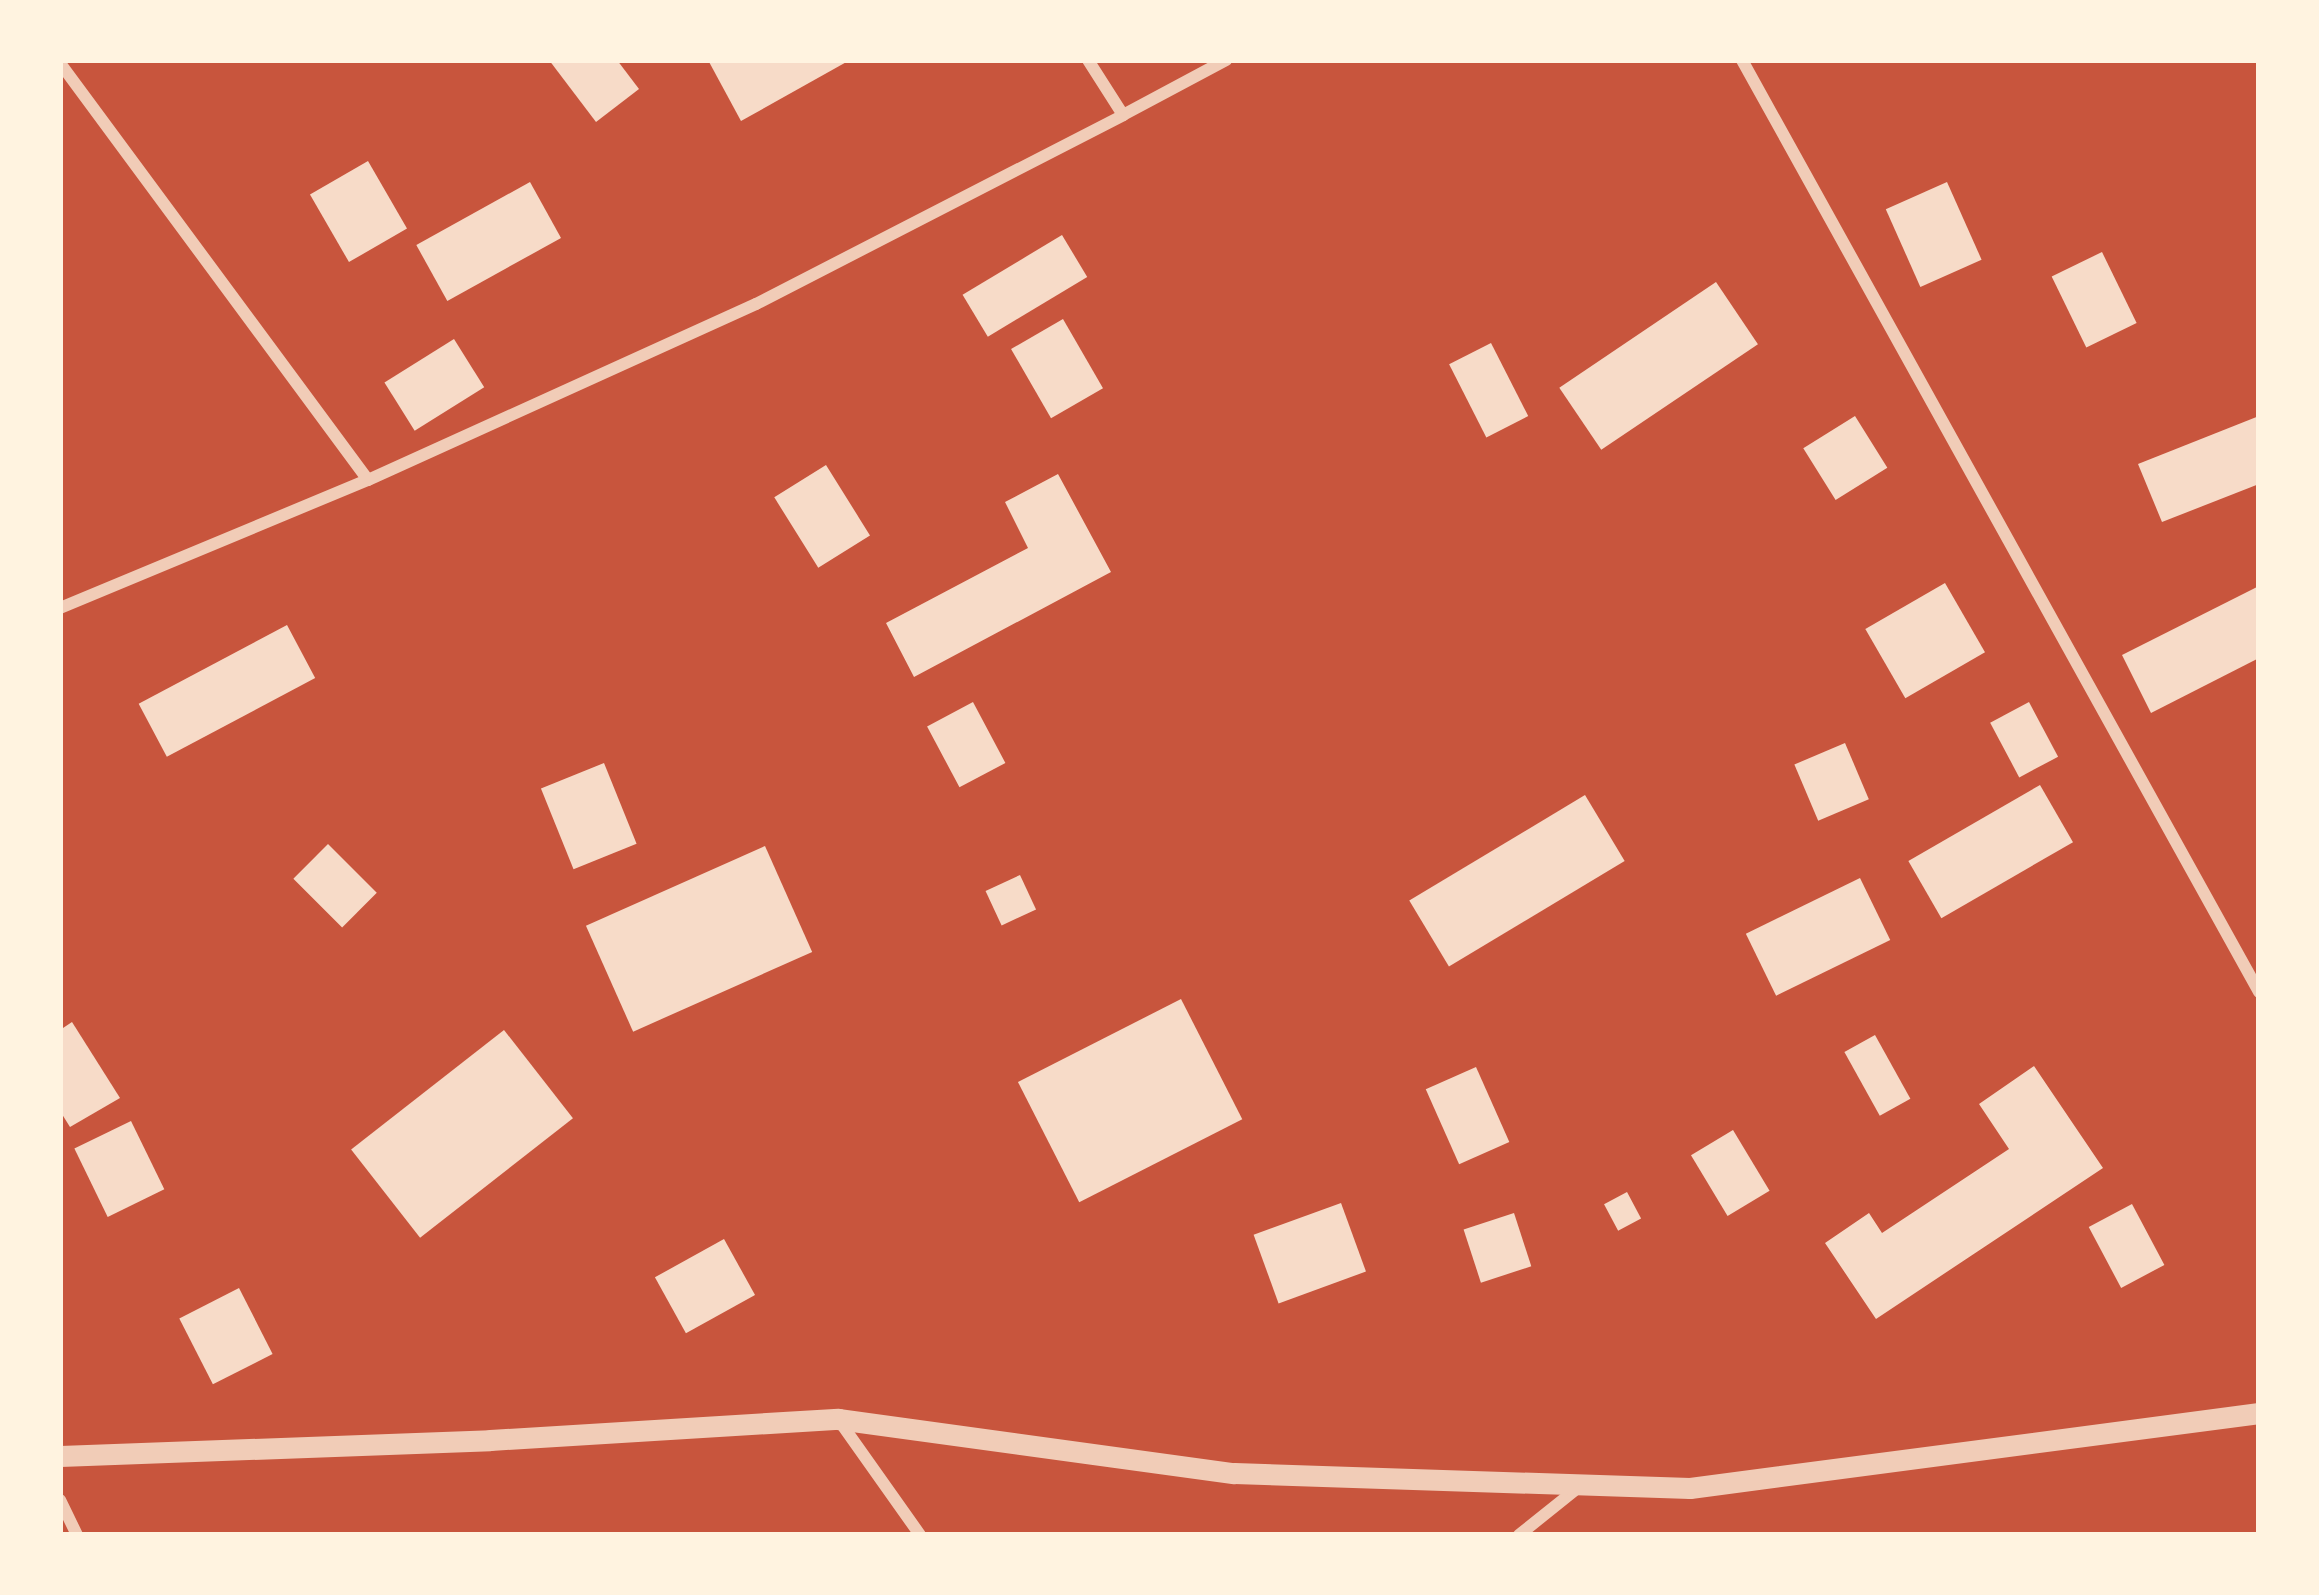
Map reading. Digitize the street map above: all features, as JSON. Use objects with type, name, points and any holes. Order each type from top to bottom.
[{"type":"street","points":[[1088,60],[1124,115]]},
{"type":"street","points":[[60,608],[368,480],[756,304],[1226,60]]},
{"type":"street","points":[[1742,60],[2259,992]]},
{"type":"street","points":[[60,63],[368,480]]},
{"type":"street","points":[[60,1456],[490,1440],[838,1419],[1234,1472],[1690,1488],[2259,1413]]},
{"type":"street","points":[[838,1419],[920,1535]]},
{"type":"street","points":[[1519,1535],[1582,1484]]},
{"type":"street","points":[[60,1500],[76,1535]]},
{"type":"building","points":[[549,60],[617,60],[639,89],[596,122]]},
{"type":"building","points":[[708,60],[850,60],[741,121]]},
{"type":"building","points":[[368,161],[407,229],[349,262],[310,194]]},
{"type":"building","points":[[530,182],[561,238],[447,301],[416,245]]},
{"type":"building","points":[[1947,182],[1982,260],[1920,287],[1886,209]]},
{"type":"building","points":[[1062,235],[1087,277],[988,337],[963,295]]},
{"type":"building","points":[[2102,252],[2137,323],[2086,348],[2052,277]]},
{"type":"building","points":[[1716,282],[1758,344],[1601,450],[1559,388]]},
{"type":"building","points":[[1063,319],[1103,388],[1051,418],[1011,349]]},
{"type":"building","points":[[454,339],[484,387],[415,431],[384,382]]},
{"type":"building","points":[[1491,343],[1528,416],[1486,437],[1449,364]]},
{"type":"building","points":[[1855,416],[1887,468],[1836,500],[1803,448]]},
{"type":"building","points":[[2259,416],[2259,484],[2162,522],[2138,464]]},
{"type":"building","points":[[826,465],[870,535],[818,568],[774,497]]},
{"type":"building","points":[[1058,474],[1111,572],[914,677],[886,623],[1028,548],[1005,502]]},
{"type":"building","points":[[1945,583],[1985,652],[1905,698],[1865,629]]},
{"type":"building","points":[[2259,586],[2259,658],[2151,713],[2122,655]]},
{"type":"building","points":[[287,625],[315,678],[167,757],[139,704]]},
{"type":"building","points":[[973,702],[1005,763],[959,787],[927,726]]},
{"type":"building","points":[[2029,702],[2058,757],[2019,777],[1990,723]]},
{"type":"building","points":[[1845,743],[1869,799],[1818,821],[1794,764]]},
{"type":"building","points":[[604,763],[637,844],[574,869],[541,788]]},
{"type":"building","points":[[2040,785],[2073,842],[1941,918],[1908,861]]},
{"type":"building","points":[[1585,795],[1625,861],[1449,967],[1409,901]]},
{"type":"building","points":[[328,844],[377,893],[342,927],[293,879]]},
{"type":"building","points":[[765,846],[812,952],[633,1032],[586,926]]},
{"type":"building","points":[[1020,875],[1036,909],[1002,925],[986,891]]},
{"type":"building","points":[[1860,878],[1890,940],[1776,996],[1746,934]]},
{"type":"building","points":[[1181,999],[1242,1119],[1079,1202],[1018,1082]]},
{"type":"building","points":[[72,1022],[120,1098],[70,1127],[60,1111],[60,1030]]},
{"type":"building","points":[[504,1030],[573,1118],[420,1238],[351,1149]]},
{"type":"building","points":[[1875,1035],[1910,1099],[1880,1116],[1844,1052]]},
{"type":"building","points":[[2034,1066],[2103,1168],[1876,1319],[1825,1243],[1869,1213],[1882,1233],[2009,1149],[1979,1104]]},
{"type":"building","points":[[1476,1067],[1509,1142],[1459,1164],[1426,1089]]},
{"type":"building","points":[[131,1121],[164,1189],[108,1217],[74,1149]]},
{"type":"building","points":[[1733,1130],[1770,1191],[1728,1216],[1691,1155]]},
{"type":"building","points":[[1627,1192],[1641,1218],[1618,1231],[1604,1204]]},
{"type":"building","points":[[1341,1203],[1366,1272],[1279,1303],[1254,1235]]},
{"type":"building","points":[[2132,1204],[2164,1265],[2121,1288],[2089,1227]]},
{"type":"building","points":[[1514,1213],[1531,1266],[1481,1283],[1464,1229]]},
{"type":"building","points":[[724,1239],[755,1295],[686,1333],[655,1277]]},
{"type":"building","points":[[239,1288],[273,1354],[213,1384],[179,1318]]}]
